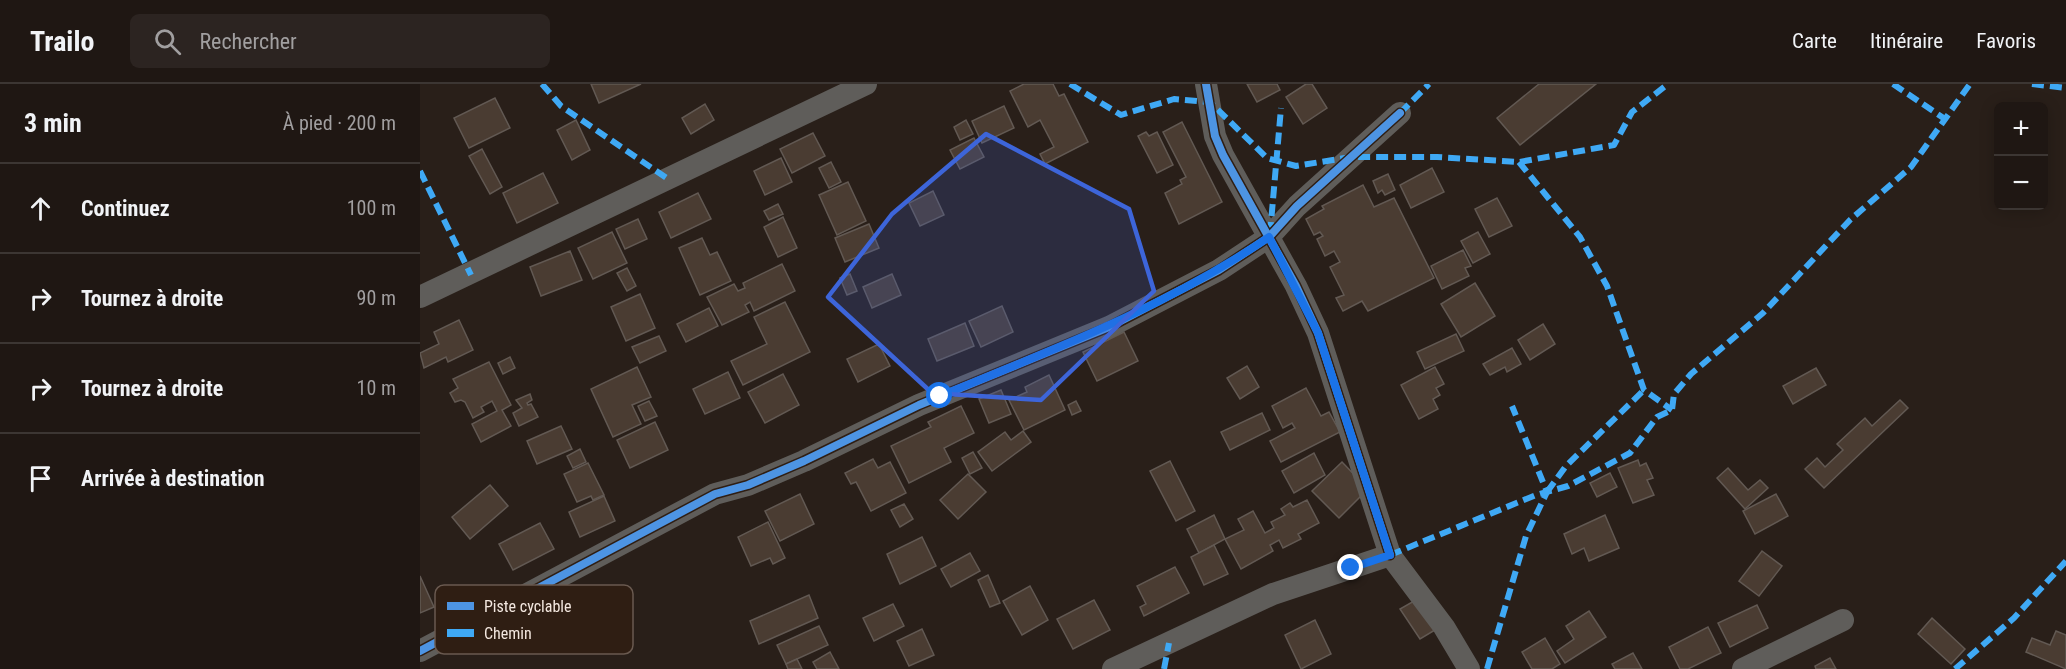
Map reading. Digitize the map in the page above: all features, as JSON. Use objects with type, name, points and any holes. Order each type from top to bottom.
[{"type":"street","points":[[420,297],[866,84]]},
{"type":"street","points":[[1206,84],[1215,136],[1222,155],[1269,237],[1318,333],[1390,555],[1437,618],[1469,669]]},
{"type":"street","points":[[544,585],[715,494],[748,485],[804,461],[919,405],[1109,327],[1219,270],[1269,237],[1297,206],[1400,113]]},
{"type":"street","points":[[1113,669],[1273,594],[1390,555]]},
{"type":"street","points":[[1743,669],[1843,620]]},
{"type":"street","points":[[420,651],[435,643]]},
{"type":"highlighted area","points":[[986,134],[1129,209],[1154,291],[1041,400],[932,393],[828,297],[892,214]]},
{"type":"building","points":[[591,84],[641,84],[599,103]]},
{"type":"building","points":[[1024,84],[1053,84],[1059,96],[1064,94],[1088,142],[1045,164],[1040,154],[1054,147],[1040,120],[1028,127],[1010,91]]},
{"type":"building","points":[[1247,84],[1277,84],[1280,90],[1257,102]]},
{"type":"building","points":[[1306,84],[1312,84],[1327,108],[1303,124],[1286,97]]},
{"type":"building","points":[[1539,84],[1596,84],[1520,145],[1497,118]]},
{"type":"building","points":[[495,98],[510,128],[469,148],[454,118]]},
{"type":"building","points":[[705,104],[714,120],[691,134],[682,118]]},
{"type":"building","points":[[1004,106],[1014,128],[982,143],[972,121]]},
{"type":"building","points":[[576,120],[590,150],[572,160],[557,130]]},
{"type":"building","points":[[966,120],[973,134],[960,140],[954,127]]},
{"type":"building","points":[[1182,122],[1222,202],[1179,224],[1165,193],[1182,184],[1180,180],[1186,177],[1163,132]]},
{"type":"building","points":[[1146,132],[1149,136],[1157,132],[1173,165],[1157,173],[1138,136]]},
{"type":"building","points":[[813,133],[825,156],[792,173],[780,149]]},
{"type":"building","points":[[974,138],[984,157],[960,169],[950,150]]},
{"type":"building","points":[[482,149],[502,187],[490,194],[469,156]]},
{"type":"building","points":[[781,158],[792,182],[765,195],[754,171]]},
{"type":"building","points":[[831,162],[841,182],[829,188],[819,168]]},
{"type":"building","points":[[1432,168],[1444,192],[1411,208],[1400,185]]},
{"type":"building","points":[[543,173],[558,203],[517,223],[503,193]]},
{"type":"building","points":[[1388,174],[1395,190],[1385,195],[1382,190],[1378,193],[1373,181]]},
{"type":"building","points":[[848,182],[866,221],[837,235],[819,195]]},
{"type":"building","points":[[1363,185],[1374,207],[1394,198],[1434,278],[1368,311],[1362,301],[1343,311],[1336,298],[1344,295],[1330,267],[1340,262],[1334,251],[1325,256],[1317,239],[1323,236],[1320,232],[1314,235],[1306,219],[1324,209],[1322,206]]},
{"type":"building","points":[[933,191],[944,215],[920,226],[909,203]]},
{"type":"building","points":[[698,193],[711,219],[671,238],[659,212]]},
{"type":"building","points":[[1497,198],[1512,226],[1489,237],[1475,209]]},
{"type":"building","points":[[778,204],[783,214],[769,220],[764,211]]},
{"type":"building","points":[[783,217],[797,248],[778,257],[764,227]]},
{"type":"building","points":[[638,219],[647,239],[625,249],[616,229]]},
{"type":"building","points":[[869,224],[879,248],[845,262],[835,238]]},
{"type":"building","points":[[612,232],[627,263],[593,279],[578,248]]},
{"type":"building","points":[[1478,232],[1490,254],[1473,263],[1461,241]]},
{"type":"building","points":[[702,238],[710,255],[717,252],[731,281],[700,295],[679,248]]},
{"type":"building","points":[[1463,250],[1471,266],[1465,268],[1469,276],[1442,289],[1431,266]]},
{"type":"building","points":[[570,251],[582,280],[541,296],[530,267]]},
{"type":"building","points":[[782,264],[795,291],[754,311],[750,302],[745,305],[749,312],[722,325],[707,297],[734,284],[738,291],[745,288],[743,283]]},
{"type":"building","points":[[627,268],[636,286],[627,291],[617,273]]},
{"type":"building","points":[[850,274],[857,291],[847,295],[840,278]]},
{"type":"building","points":[[892,274],[901,295],[872,308],[863,287]]},
{"type":"building","points":[[1475,283],[1495,316],[1461,337],[1441,304]]},
{"type":"building","points":[[640,294],[655,328],[626,341],[611,307]]},
{"type":"building","points":[[785,302],[810,352],[743,385],[731,361],[767,344],[754,317]]},
{"type":"building","points":[[1002,306],[1013,332],[981,347],[969,321]]},
{"type":"building","points":[[709,308],[718,326],[686,342],[677,324]]},
{"type":"building","points":[[459,320],[473,350],[448,362],[446,357],[424,368],[420,353],[439,344],[434,332]]},
{"type":"building","points":[[965,323],[974,346],[937,361],[928,339]]},
{"type":"building","points":[[1543,324],[1555,344],[1530,360],[1518,340]]},
{"type":"building","points":[[1124,332],[1138,361],[1097,381],[1083,352]]},
{"type":"building","points":[[1456,334],[1464,351],[1425,369],[1417,352]]},
{"type":"building","points":[[659,336],[666,351],[640,363],[632,347]]},
{"type":"building","points":[[879,344],[890,366],[858,382],[847,359]]},
{"type":"building","points":[[1512,348],[1521,364],[1507,372],[1505,367],[1490,375],[1483,364]]},
{"type":"building","points":[[510,357],[515,368],[503,374],[498,363]]},
{"type":"building","points":[[489,362],[511,405],[502,410],[511,426],[481,442],[472,424],[497,411],[492,401],[481,407],[484,412],[473,418],[465,402],[461,400],[455,402],[450,393],[458,388],[453,379]]},
{"type":"building","points":[[1247,366],[1259,387],[1240,399],[1227,378]]},
{"type":"building","points":[[637,367],[651,397],[632,405],[641,424],[613,437],[591,389]]},
{"type":"building","points":[[1435,367],[1444,384],[1436,388],[1440,395],[1433,399],[1438,409],[1419,419],[1401,385]]},
{"type":"building","points":[[1816,368],[1826,385],[1793,404],[1783,386]]},
{"type":"building","points":[[728,372],[740,398],[705,414],[693,389]]},
{"type":"building","points":[[783,374],[799,405],[765,423],[748,392]]},
{"type":"building","points":[[1049,375],[1065,410],[1024,430],[1009,400],[1027,392],[1025,387]]},
{"type":"building","points":[[1306,388],[1321,416],[1329,412],[1340,432],[1281,462],[1270,441],[1295,428],[1292,423],[1283,428],[1272,406]]},
{"type":"building","points":[[1001,390],[1011,414],[989,423],[979,399]]},
{"type":"building","points":[[530,394],[532,400],[527,403],[531,404],[538,417],[519,426],[513,413],[522,408],[516,400]]},
{"type":"building","points":[[1900,400],[1908,408],[1824,488],[1805,469],[1817,458],[1825,467],[1843,450],[1837,444],[1865,418],[1872,426]]},
{"type":"building","points":[[649,401],[657,416],[645,421],[638,406]]},
{"type":"building","points":[[1076,401],[1081,411],[1072,415],[1068,405]]},
{"type":"building","points":[[961,406],[974,433],[944,448],[951,462],[909,483],[891,446],[931,427],[928,422]]},
{"type":"building","points":[[1262,413],[1270,430],[1230,450],[1221,432]]},
{"type":"building","points":[[655,422],[668,450],[630,468],[617,440]]},
{"type":"building","points":[[561,426],[572,449],[537,464],[527,441]]},
{"type":"building","points":[[1023,431],[1031,442],[992,471],[978,452],[1005,432],[1011,440]]},
{"type":"building","points":[[580,449],[586,462],[573,468],[567,456]]},
{"type":"building","points":[[973,452],[982,468],[970,474],[962,458]]},
{"type":"building","points":[[1314,453],[1325,475],[1294,493],[1282,471]]},
{"type":"building","points":[[873,459],[878,468],[890,462],[906,493],[871,511],[856,482],[851,484],[845,473]]},
{"type":"building","points":[[1638,460],[1640,466],[1646,463],[1653,478],[1647,480],[1654,495],[1633,503],[1618,468]]},
{"type":"building","points":[[1170,461],[1195,511],[1176,521],[1150,471]]},
{"type":"building","points":[[1342,462],[1368,489],[1339,518],[1312,491]]},
{"type":"building","points":[[588,463],[604,495],[593,500],[591,496],[577,502],[564,474]]},
{"type":"building","points":[[1728,468],[1748,490],[1760,480],[1768,488],[1745,509],[1717,478]]},
{"type":"building","points":[[1610,473],[1617,487],[1597,497],[1590,483]]},
{"type":"building","points":[[968,474],[986,492],[958,519],[940,500]]},
{"type":"building","points":[[490,485],[508,506],[470,539],[452,517]]},
{"type":"building","points":[[800,494],[814,524],[780,541],[765,511]]},
{"type":"building","points":[[1776,494],[1788,516],[1755,534],[1743,511]]},
{"type":"building","points":[[604,496],[615,521],[580,537],[569,512]]},
{"type":"building","points":[[1307,500],[1319,523],[1298,534],[1301,539],[1283,548],[1279,540],[1270,545],[1273,551],[1241,569],[1225,539],[1244,530],[1238,519],[1253,511],[1265,533],[1274,528],[1271,522],[1285,515],[1281,509],[1290,503],[1293,507]]},
{"type":"building","points":[[904,504],[913,519],[900,527],[891,510]]},
{"type":"building","points":[[1214,515],[1225,539],[1199,553],[1187,529]]},
{"type":"building","points":[[1605,515],[1619,548],[1589,561],[1584,548],[1572,554],[1564,534]]},
{"type":"building","points":[[768,522],[785,558],[773,564],[770,558],[751,566],[738,537]]},
{"type":"building","points":[[540,523],[554,549],[513,570],[499,544]]},
{"type":"building","points":[[922,537],[936,566],[900,584],[887,554]]},
{"type":"building","points":[[1214,545],[1228,574],[1204,585],[1191,557]]},
{"type":"building","points":[[1762,551],[1782,566],[1759,596],[1739,581]]},
{"type":"building","points":[[970,553],[980,571],[951,587],[941,569]]},
{"type":"building","points":[[1175,567],[1189,593],[1144,616],[1140,607],[1146,604],[1137,586]]},
{"type":"building","points":[[988,575],[1000,603],[990,607],[978,580]]},
{"type":"building","points":[[420,576],[434,607],[420,613]]},
{"type":"building","points":[[1030,586],[1048,620],[1022,635],[1003,601]]},
{"type":"building","points":[[809,595],[818,618],[759,644],[750,621]]},
{"type":"building","points":[[1421,597],[1440,627],[1420,639],[1400,609]]},
{"type":"building","points":[[1094,600],[1110,630],[1073,649],[1057,619]]},
{"type":"building","points":[[893,604],[904,626],[874,641],[863,618]]},
{"type":"building","points":[[1757,605],[1768,628],[1730,647],[1718,623]]},
{"type":"building","points":[[1589,611],[1606,637],[1565,663],[1557,651],[1574,639],[1566,626]]},
{"type":"building","points":[[1932,618],[1965,649],[1951,664],[1918,634]]},
{"type":"building","points":[[1315,620],[1331,654],[1301,669],[1285,635]]},
{"type":"building","points":[[819,626],[828,645],[786,664],[777,645]]},
{"type":"building","points":[[1708,627],[1721,653],[1688,669],[1680,669],[1669,647]]},
{"type":"building","points":[[922,629],[934,655],[909,666],[897,641]]},
{"type":"building","points":[[2056,631],[2066,635],[2066,669],[2026,652],[2032,638],[2050,645]]},
{"type":"building","points":[[1545,638],[1560,664],[1552,669],[1532,669],[1522,652]]},
{"type":"building","points":[[830,652],[839,669],[817,669],[813,662]]},
{"type":"building","points":[[1633,653],[1642,669],[1615,669],[1612,664]]},
{"type":"building","points":[[1830,658],[1836,669],[1816,669],[1815,666]]},
{"type":"building","points":[[797,659],[802,669],[788,669],[786,664]]},
{"type":"marked path","points":[[542,84],[561,106],[668,179]]},
{"type":"marked path","points":[[1070,84],[1121,115],[1174,99],[1210,102],[1267,158],[1296,166],[1351,157],[1437,157],[1519,162],[1614,145],[1632,112],[1668,84]]},
{"type":"marked path","points":[[1400,113],[1429,84]]},
{"type":"marked path","points":[[1893,84],[1945,119]]},
{"type":"marked path","points":[[1390,555],[1536,495],[1568,486],[1630,453],[1657,417],[1672,410],[1674,394],[1691,374],[1763,313],[1850,220],[1911,167],[1970,84]]},
{"type":"marked path","points":[[2032,84],[2066,88]]},
{"type":"marked path","points":[[1270,234],[1281,108]]},
{"type":"marked path","points":[[1519,162],[1580,237],[1607,286],[1644,390],[1672,410]]},
{"type":"marked path","points":[[420,171],[471,275]]},
{"type":"marked path","points":[[1547,492],[1566,466],[1644,390]]},
{"type":"marked path","points":[[1487,669],[1526,536],[1547,492],[1512,406]]},
{"type":"marked path","points":[[1955,669],[2014,618],[2066,561]]},
{"type":"marked path","points":[[1164,669],[1169,643]]},
{"type":"cycle path","points":[[1206,84],[1215,136],[1223,155],[1296,286],[1318,333],[1390,555]]},
{"type":"cycle path","points":[[544,585],[715,494],[748,485],[804,461],[919,405],[1109,327],[1219,270],[1269,237],[1297,206],[1400,113]]},
{"type":"cycle path","points":[[420,651],[435,643]]},
{"type":"route","points":[[940,396],[1109,327],[1219,270],[1269,237],[1318,333],[1390,555],[1351,568]]}]
